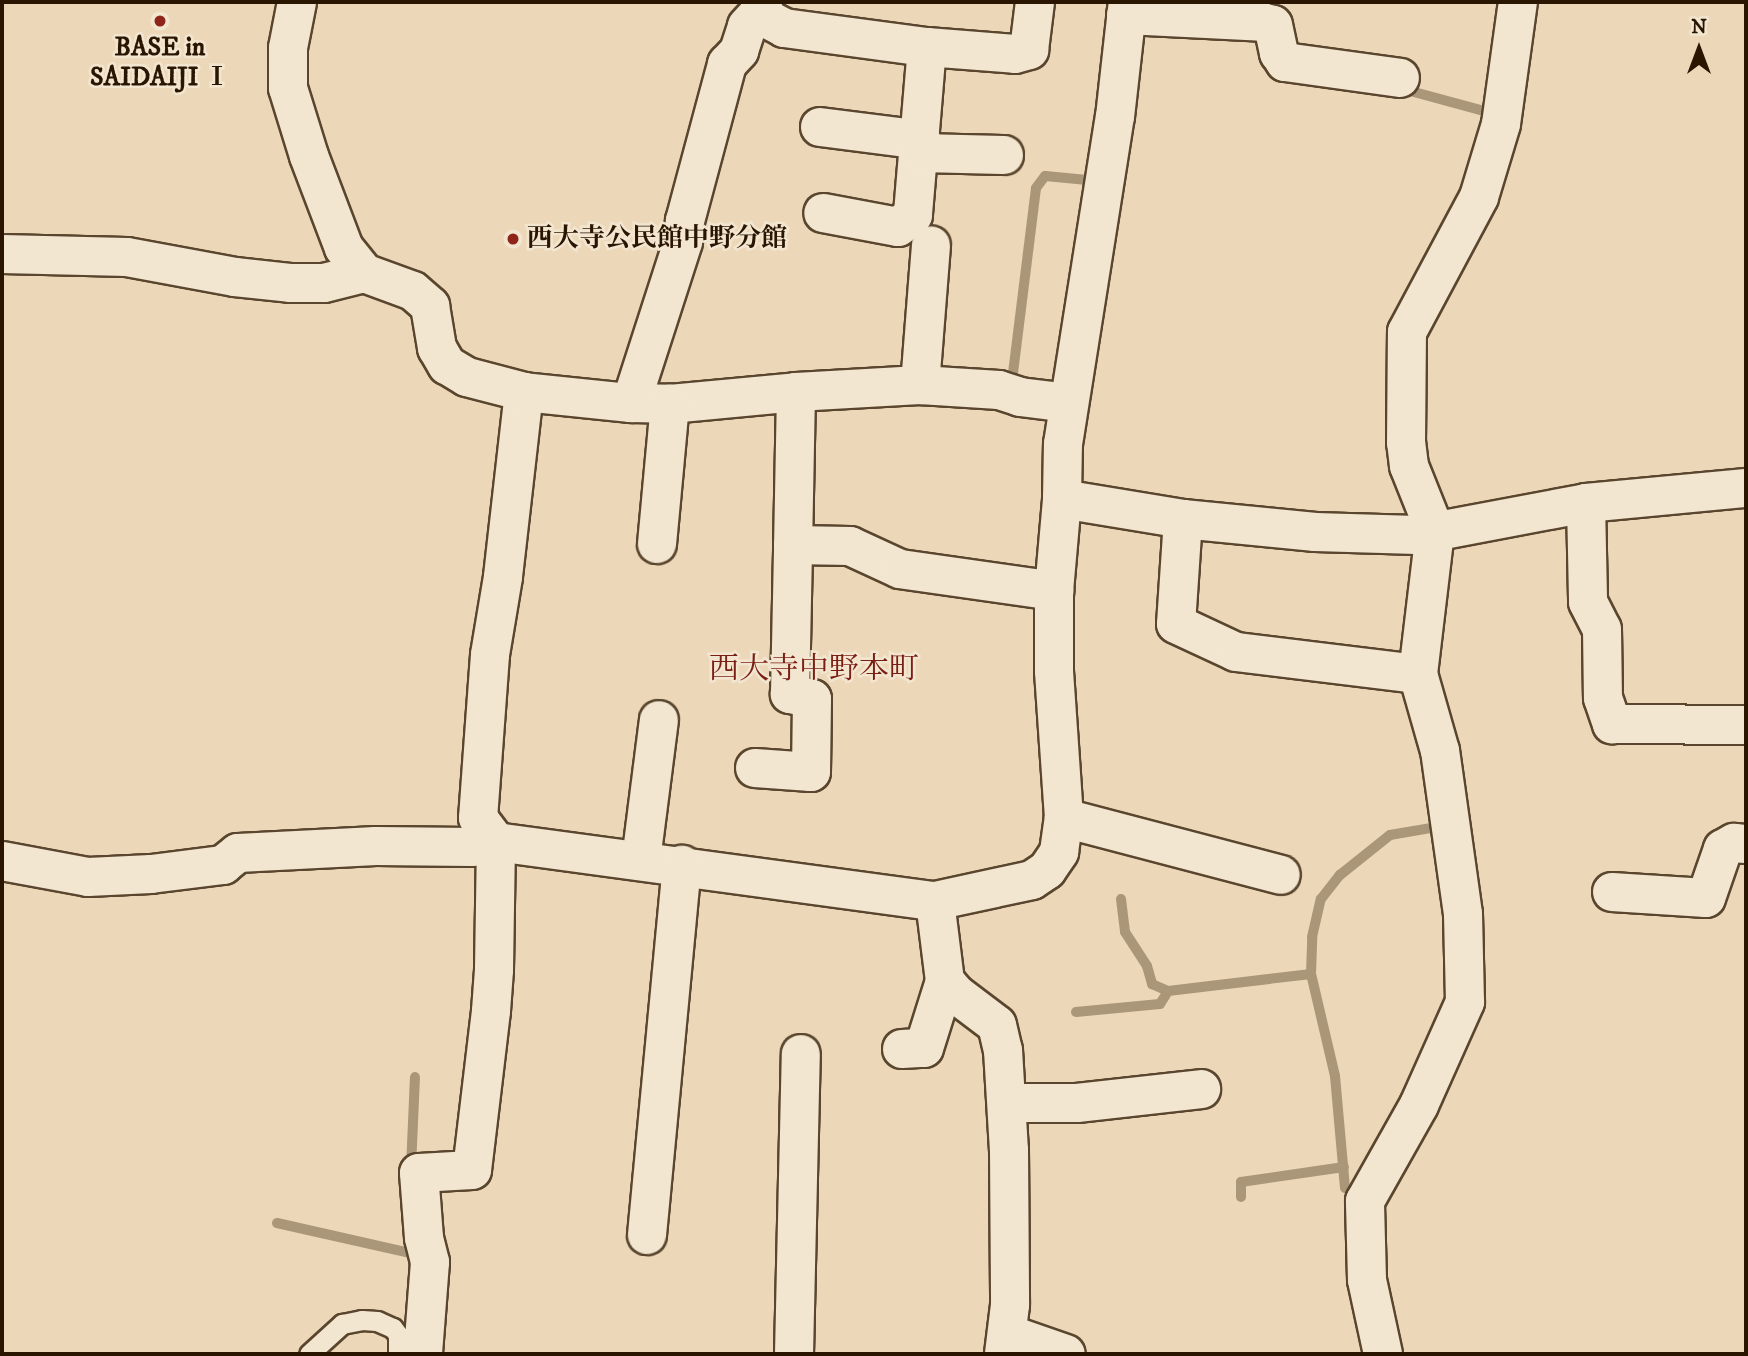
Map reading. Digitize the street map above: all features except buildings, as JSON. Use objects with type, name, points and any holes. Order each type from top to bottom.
[{"type":"street","points":[[297,2],[288,48],[288,88],[309,156],[344,248],[353,263],[364,273],[413,292],[430,306],[437,348],[447,365],[467,377],[524,391],[631,403],[670,404],[796,391],[920,385],[999,390],[1020,397],[1068,403]]},
{"type":"street","points":[[631,403],[684,242],[688,208],[727,64],[739,51],[747,26],[761,8],[784,28],[927,47],[1015,54],[1029,50],[1035,2]]},
{"type":"street","points":[[1383,1354],[1367,1280],[1365,1201],[1419,1105],[1465,1003],[1464,914],[1440,751],[1418,674],[1435,531],[1408,454],[1405,377],[1407,332],[1479,197],[1501,124],[1518,2]]},
{"type":"street","points":[[2,860],[88,877],[150,874],[223,865],[238,853],[376,846],[472,847],[496,842],[935,901],[1032,880],[1047,870],[1059,852],[1063,818],[1054,671],[1054,590],[1062,499],[1063,444],[1115,117],[1127,8],[1262,22],[1273,25],[1279,53],[1284,61],[1400,78]]},
{"type":"street","points":[[823,213],[898,226],[913,215],[921,146],[927,47]]},
{"type":"street","points":[[820,127],[921,146],[1004,155]]},
{"type":"street","points":[[920,385],[931,245]]},
{"type":"street","points":[[2,254],[127,257],[235,277],[290,283],[324,283],[364,273]]},
{"type":"street","points":[[423,1354],[430,1262],[424,1238],[419,1173],[472,1170],[494,970],[496,842],[478,818],[489,655],[503,577],[524,391]]},
{"type":"street","points":[[755,768],[811,772],[812,699],[790,694],[796,391]]},
{"type":"street","points":[[657,544],[670,404]]},
{"type":"street","points":[[1062,499],[1184,519],[1315,532],[1417,535],[1586,503],[1746,488]]},
{"type":"street","points":[[1586,503],[1588,602],[1602,629],[1603,698],[1612,724],[1746,724]]},
{"type":"street","points":[[1184,519],[1176,624],[1236,652],[1418,674]]},
{"type":"street","points":[[793,545],[850,546],[900,569],[1054,590]]},
{"type":"street","points":[[641,860],[659,720]]},
{"type":"street","points":[[1063,818],[1281,875]]},
{"type":"street","points":[[1612,892],[1706,898],[1723,849],[1734,843],[1746,844]]},
{"type":"street","points":[[647,1235],[681,865]]},
{"type":"street","points":[[925,1048],[945,981],[935,901]]},
{"type":"street","points":[[945,981],[956,994],[997,1025],[1007,1102],[1006,1344],[1066,1354]]},
{"type":"street","points":[[794,1354],[802,1054]]},
{"type":"street","points":[[1007,1102],[1077,1102],[1201,1088]]},
{"type":"lane","points":[[309,1354],[342,1324],[362,1320],[377,1321],[393,1328],[398,1335],[398,1354]]},
{"type":"waterway","points":[[1403,89],[1495,114]]},
{"type":"waterway","points":[[1012,381],[1036,188],[1045,176],[1098,181]]},
{"type":"waterway","points":[[1345,1188],[1335,1076],[1311,974],[1312,937],[1321,899],[1340,875],[1390,835],[1437,827]]},
{"type":"waterway","points":[[1121,899],[1125,932],[1147,966],[1152,984],[1168,991],[1311,974]]},
{"type":"waterway","points":[[1076,1012],[1160,1004],[1168,991]]},
{"type":"waterway","points":[[411,1168],[415,1077]]},
{"type":"waterway","points":[[1241,1197],[1241,1182],[1344,1167]]},
{"type":"waterway","points":[[277,1223],[419,1255]]},
{"type":"place","name":"BASE in SAIDAIJI Ⅰ","points":[[160,21]]},
{"type":"place","name":"西大寺公民館中野分館","points":[[513,239]]},
{"type":"district","name":"西大寺中野本町","points":[[814,670]]}]
